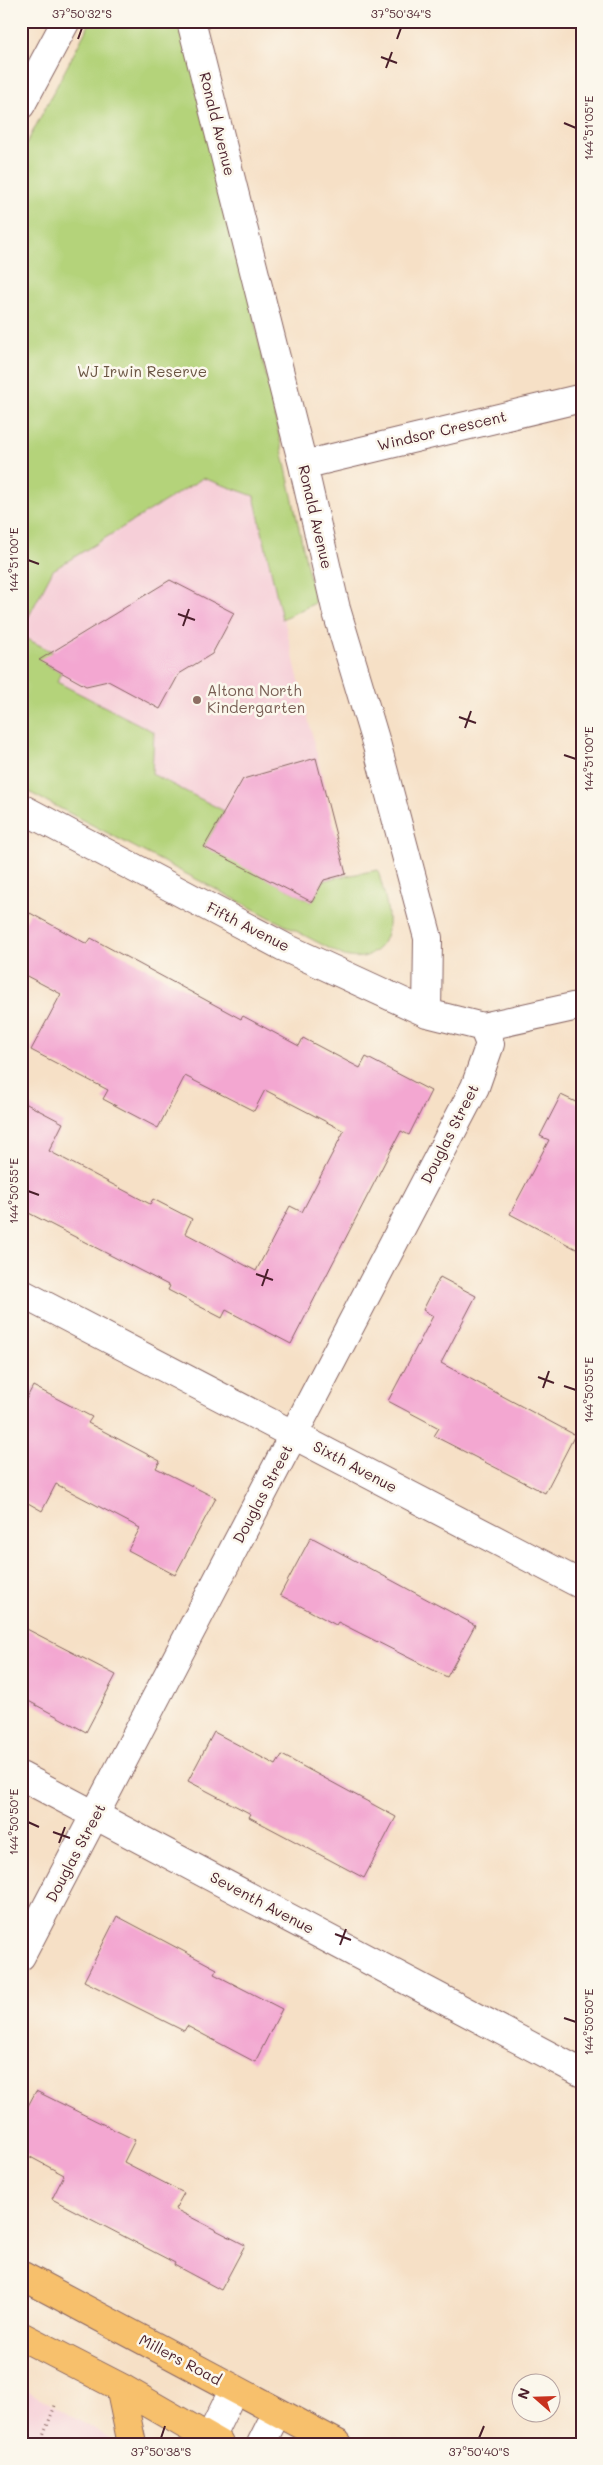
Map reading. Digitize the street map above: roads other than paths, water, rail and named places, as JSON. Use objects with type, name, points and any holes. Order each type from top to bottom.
[{"type":"main road","name":"Millers Road","points":[[21,2275],[338,2444]]},
{"type":"main road","points":[[21,2336],[120,2387],[212,2442]]},
{"type":"main road","points":[[120,2387],[132,2444]]},
{"type":"street","points":[[21,105],[66,21]]},
{"type":"street","name":"Ronald Avenue","points":[[191,21],[303,465],[336,609],[377,746],[428,938],[427,1013]]},
{"type":"street","name":"Windsor Crescent","points":[[303,465],[582,398]]},
{"type":"street","name":"Fifth Avenue","points":[[21,808],[284,947],[427,1013],[483,1027]]},
{"type":"street","points":[[483,1027],[582,1004]]},
{"type":"street","name":"Douglas Street","points":[[21,1956],[475,1087],[490,1044],[483,1027]]},
{"type":"street","name":"Sixth Avenue","points":[[21,1292],[582,1585]]},
{"type":"street","name":"Seventh Avenue","points":[[21,1776],[582,2073]]},
{"type":"street","points":[[212,2442],[234,2389]]},
{"type":"street","points":[[261,2444],[277,2412]]},
{"type":"place","name":"Altona North Kindergarten","points":[[197,700]]},
{"type":"park label","name":"WJ Irwin Reserve","points":[[142,372]]}]
